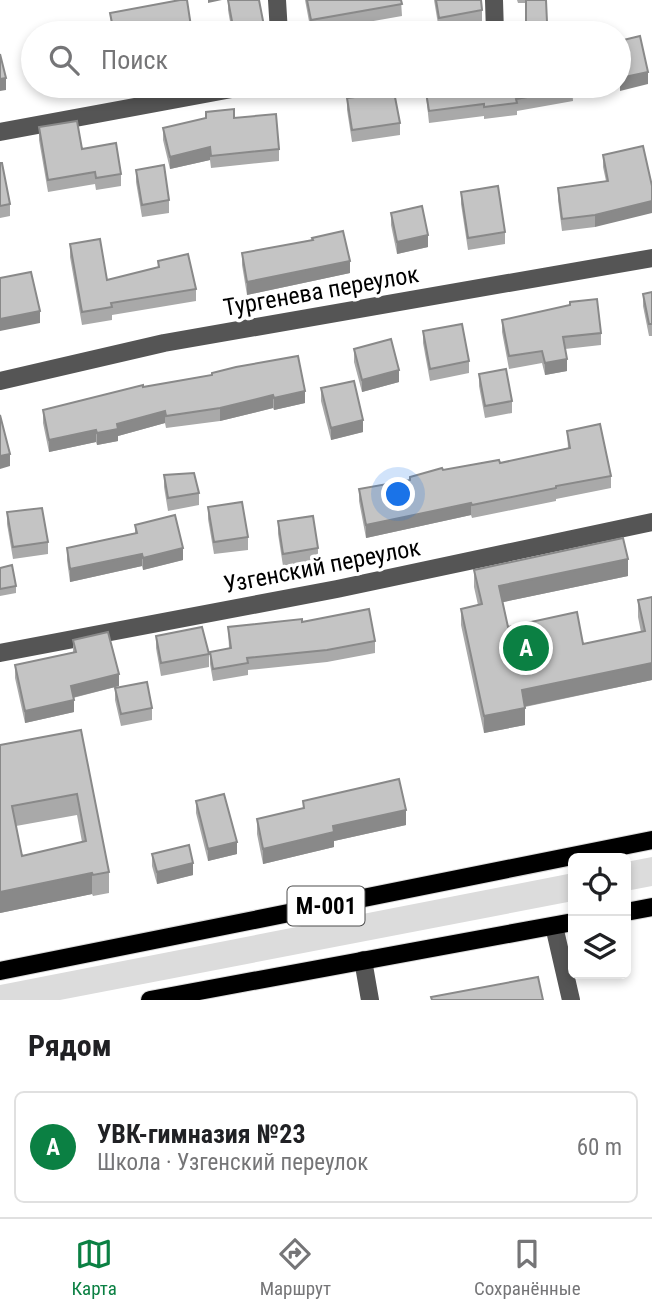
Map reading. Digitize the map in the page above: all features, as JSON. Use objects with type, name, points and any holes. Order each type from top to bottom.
[{"type":"main road","name":"М-001","points":[[0,971],[652,840]]},
{"type":"main road","points":[[631,911],[652,907]]},
{"type":"main road","name":"М-001","points":[[150,1000],[568,923]]},
{"type":"street","points":[[277,0],[278,21]]},
{"type":"street","points":[[494,0],[495,21]]},
{"type":"street","points":[[0,132],[183,98]]},
{"type":"street","name":"Тургенева переулок","points":[[0,381],[164,343],[652,258]]},
{"type":"street","name":"Узгенский переулок","points":[[0,653],[337,589],[652,522]]},
{"type":"street","points":[[554,926],[571,1000]]},
{"type":"street","points":[[363,960],[370,1000]]},
{"type":"shaded area","points":[[652,857],[652,886],[631,890],[631,861]]},
{"type":"shaded area","points":[[568,874],[568,902],[60,1000],[0,1000],[0,985]]},
{"type":"building","points":[[187,0],[190,21],[112,21],[110,13]]},
{"type":"building","points":[[228,0],[259,0],[263,21],[232,21]]},
{"type":"building","points":[[307,0],[401,0],[402,4],[311,20]]},
{"type":"building","points":[[436,0],[481,0],[482,10],[439,18]]},
{"type":"building","points":[[526,0],[546,0],[547,21],[526,21]]},
{"type":"building","points":[[640,36],[648,72],[631,76],[631,38]]},
{"type":"building","points":[[0,54],[6,78],[0,79]]},
{"type":"building","points":[[347,98],[395,98],[400,123],[352,130]]},
{"type":"building","points":[[427,98],[522,98],[516,99],[517,103],[429,111]]},
{"type":"building","points":[[234,109],[234,118],[276,114],[279,149],[211,156],[210,147],[170,157],[163,128],[206,118],[206,112]]},
{"type":"building","points":[[77,121],[82,149],[116,143],[121,174],[96,178],[95,172],[48,180],[39,127]]},
{"type":"building","points":[[643,146],[652,186],[652,201],[595,215],[562,219],[558,188],[608,181],[603,155]]},
{"type":"building","points":[[0,163],[10,204],[0,206]]},
{"type":"building","points":[[164,165],[169,200],[142,205],[136,170]]},
{"type":"building","points":[[498,186],[505,232],[468,238],[461,192]]},
{"type":"building","points":[[422,206],[428,235],[397,242],[391,213]]},
{"type":"building","points":[[343,231],[350,261],[247,282],[242,253],[313,240],[312,238]]},
{"type":"building","points":[[100,239],[107,280],[159,267],[158,261],[188,254],[196,289],[111,303],[112,307],[82,312],[70,244]]},
{"type":"building","points":[[31,272],[40,311],[0,319],[0,278]]},
{"type":"building","points":[[652,292],[652,324],[649,324],[643,294]]},
{"type":"building","points":[[597,299],[601,333],[563,337],[567,359],[545,363],[542,351],[509,356],[502,320],[570,305],[570,302]]},
{"type":"building","points":[[462,324],[469,361],[430,369],[423,331]]},
{"type":"building","points":[[391,339],[399,370],[362,380],[354,349]]},
{"type":"building","points":[[298,356],[305,391],[166,416],[165,411],[117,424],[118,429],[97,433],[96,430],[49,440],[43,410],[143,385],[212,375],[236,367]]},
{"type":"building","points":[[506,369],[512,401],[485,406],[479,374]]},
{"type":"building","points":[[354,381],[363,420],[331,428],[321,388]]},
{"type":"building","points":[[0,415],[10,454],[0,456]]},
{"type":"building","points":[[600,424],[611,476],[366,525],[359,489],[410,480],[410,477],[442,468],[443,470],[499,460],[500,463],[570,448],[567,431]]},
{"type":"building","points":[[194,473],[199,493],[168,498],[164,475]]},
{"type":"building","points":[[242,502],[248,537],[214,542],[208,507]]},
{"type":"building","points":[[42,508],[48,542],[13,547],[7,512]]},
{"type":"building","points":[[175,515],[183,548],[143,558],[142,554],[70,569],[67,548],[137,533],[135,525]]},
{"type":"building","points":[[313,516],[318,548],[283,554],[278,521]]},
{"type":"building","points":[[623,538],[628,559],[499,586],[508,627],[577,612],[583,644],[645,631],[638,600],[652,597],[652,663],[522,690],[525,708],[484,716],[461,609],[482,604],[474,570]]},
{"type":"building","points":[[12,565],[16,586],[0,589],[0,568]]},
{"type":"building","points":[[369,609],[375,641],[327,650],[247,658],[248,663],[213,669],[210,652],[231,648],[228,627],[302,619],[302,622]]},
{"type":"building","points":[[202,627],[209,654],[161,663],[156,636]]},
{"type":"building","points":[[108,632],[119,674],[71,686],[74,700],[25,711],[15,665],[76,652],[73,640]]},
{"type":"building","points":[[147,682],[152,708],[121,714],[115,688]]},
{"type":"building","points":[[81,730],[109,872],[0,892],[0,745]],"holes":[[[77,794],[86,841],[22,856],[12,806]]]},
{"type":"building","points":[[399,779],[406,810],[333,826],[334,832],[263,849],[257,819],[304,808],[303,801]]},
{"type":"building","points":[[224,794],[237,842],[208,849],[196,801]]},
{"type":"building","points":[[189,845],[193,863],[157,872],[152,854]]},
{"type":"building","points":[[538,977],[543,1000],[432,1000],[431,997]]},
{"type":"place","name":"УВК-гимназия №23","points":[[526,648]]}]
